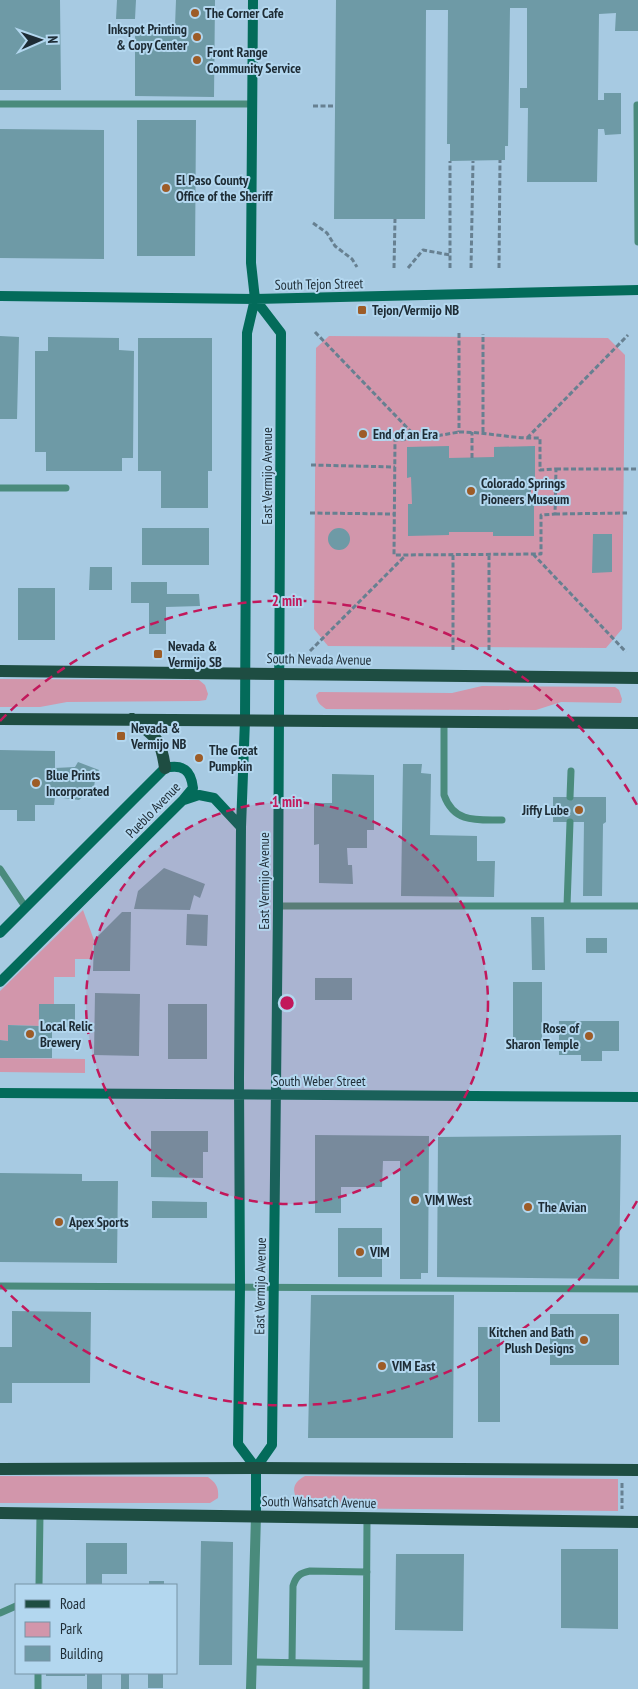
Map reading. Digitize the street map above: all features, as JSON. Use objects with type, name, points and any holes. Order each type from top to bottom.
[{"type":"main road","name":"South Nevada Avenue","points":[[0,671],[245,672],[638,678]]},
{"type":"main road","points":[[0,719],[638,723]]},
{"type":"main road","points":[[132,719],[155,736],[163,752],[165,768]]},
{"type":"main road","points":[[0,1470],[256,1468],[638,1470]]},
{"type":"main road","name":"South Wahsatch Avenue","points":[[0,1514],[638,1522]]},
{"type":"street","name":"East Vermijo Avenue","points":[[253,0],[251,263],[256,299],[247,333],[245,720],[241,827],[238,1444],[256,1468],[272,1445],[278,906],[281,333],[256,299]]},
{"type":"street","name":"South Tejon Street","points":[[0,296],[256,299],[638,290]]},
{"type":"street","name":"Pueblo Avenue","points":[[0,933],[165,768],[174,766],[187,770],[192,777],[193,788],[183,800],[0,982]]},
{"type":"street","points":[[183,800],[199,795],[214,798],[241,827]]},
{"type":"street","name":"South Weber Street","points":[[0,1093],[638,1097]]},
{"type":"street","points":[[251,1689],[256,1468]]},
{"type":"lane","points":[[0,104],[252,104]]},
{"type":"lane","points":[[637,105],[638,242]]},
{"type":"lane","points":[[0,488],[66,488]]},
{"type":"lane","points":[[444,721],[444,795],[447,803],[453,811],[470,820],[502,820]]},
{"type":"lane","points":[[570,797],[571,772]]},
{"type":"lane","points":[[568,906],[570,822]]},
{"type":"lane","points":[[0,869],[26,908]]},
{"type":"lane","points":[[278,906],[638,906]]},
{"type":"lane","points":[[0,1286],[638,1289]]},
{"type":"lane","points":[[40,1514],[40,1584]]},
{"type":"lane","points":[[366,1689],[368,1518]]},
{"type":"lane","points":[[292,1662],[295,1579],[301,1573],[310,1571],[367,1572]]},
{"type":"lane","points":[[0,1613],[15,1606]]},
{"type":"lane","points":[[252,1662],[366,1664]]},
{"type":"lane","points":[[38,1674],[38,1689]]},
{"type":"path","points":[[313,106],[335,106]]},
{"type":"path","points":[[471,268],[473,160]]},
{"type":"path","points":[[499,268],[500,160]]},
{"type":"path","points":[[450,161],[450,268]]},
{"type":"path","points":[[394,268],[395,219]]},
{"type":"path","points":[[313,224],[326,233],[335,246],[352,259],[357,267]]},
{"type":"path","points":[[408,268],[423,250],[450,255]]},
{"type":"path","points":[[315,332],[419,439]]},
{"type":"path","points":[[459,333],[460,432]]},
{"type":"path","points":[[483,334],[483,432]]},
{"type":"path","points":[[526,438],[628,335]]},
{"type":"path","points":[[626,513],[541,515],[541,554],[394,554],[395,440],[419,439],[460,432],[483,432],[540,438],[540,470],[637,470]]},
{"type":"path","points":[[472,432],[472,458]]},
{"type":"path","points":[[311,465],[395,467]]},
{"type":"path","points":[[556,469],[556,514]]},
{"type":"path","points":[[310,513],[395,514]]},
{"type":"path","points":[[310,651],[407,554]]},
{"type":"path","points":[[488,554],[489,650]]},
{"type":"path","points":[[533,554],[626,652]]},
{"type":"path","points":[[453,555],[453,651]]},
{"type":"path","points":[[622,1483],[622,1510]]},
{"type":"green space","points":[[329,336],[608,338],[625,355],[622,629],[606,648],[328,646],[314,629],[316,348]]},
{"type":"green space","points":[[0,679],[199,680],[205,685],[208,694],[206,700],[199,701],[67,702],[40,707],[0,707]]},
{"type":"green space","points":[[482,686],[615,687],[619,690],[622,699],[621,703],[561,702],[536,710],[326,709],[319,703],[316,695],[319,692],[452,693]]},
{"type":"green space","points":[[83,910],[94,940],[91,959],[75,959],[75,977],[54,977],[54,1004],[39,1004],[39,1026],[9,1025],[8,1041],[0,1040],[0,991]]},
{"type":"green space","points":[[0,1058],[85,1059],[85,1073],[0,1072]]},
{"type":"green space","points":[[0,1476],[208,1477],[216,1486],[218,1498],[210,1503],[0,1503]]},
{"type":"green space","points":[[305,1476],[618,1479],[618,1511],[311,1508],[302,1506],[294,1490],[297,1482]]},
{"type":"building","points":[[0,0],[60,0],[61,90],[0,90]]},
{"type":"building","points":[[117,0],[136,0],[135,19],[116,19]]},
{"type":"building","points":[[176,0],[215,0],[214,97],[135,96],[135,26],[175,26]]},
{"type":"building","points":[[336,0],[638,0],[638,31],[615,31],[616,13],[599,14],[598,100],[604,100],[604,93],[621,93],[621,134],[605,135],[604,129],[598,129],[597,182],[527,182],[528,108],[520,108],[520,88],[527,88],[527,8],[510,8],[508,146],[505,146],[505,160],[450,161],[450,144],[447,144],[448,10],[426,10],[425,219],[334,219]]},
{"type":"building","name":"El Paso County Office of the Sheriff","points":[[137,120],[196,120],[195,256],[137,256]]},
{"type":"building","points":[[0,129],[104,130],[104,259],[0,258]]},
{"type":"building","points":[[0,336],[19,337],[17,419],[0,419]]},
{"type":"building","points":[[48,337],[119,338],[119,350],[134,351],[133,458],[122,458],[122,471],[46,471],[46,452],[35,452],[35,351],[48,351]]},
{"type":"building","points":[[138,338],[212,338],[212,471],[208,471],[208,508],[161,508],[161,471],[138,471]]},
{"type":"building","name":"Colorado Springs Pioneers Museum","points":[[449,446],[449,458],[494,457],[494,447],[535,446],[535,478],[531,478],[531,504],[534,504],[534,536],[493,536],[493,532],[449,532],[449,535],[408,536],[408,504],[412,504],[411,477],[407,478],[407,447]]},
{"type":"building","points":[[142,528],[209,528],[209,565],[142,565]]},
{"type":"building","points":[[339,528],[349,535],[350,539],[343,549],[339,550],[329,543],[328,539],[335,529]]},
{"type":"building","points":[[593,534],[612,534],[612,572],[592,573]]},
{"type":"building","points":[[90,567],[112,567],[112,590],[89,590]]},
{"type":"building","points":[[131,582],[167,582],[167,594],[199,594],[200,606],[166,607],[166,634],[149,634],[149,603],[131,603]]},
{"type":"building","points":[[18,588],[55,588],[55,640],[18,640]]},
{"type":"building","points":[[0,750],[55,751],[55,768],[75,767],[78,762],[99,770],[94,787],[79,800],[55,797],[54,805],[35,805],[35,821],[17,821],[17,810],[0,810]]},
{"type":"building","points":[[403,764],[422,764],[421,773],[431,774],[430,835],[477,836],[477,861],[495,861],[494,897],[401,896]]},
{"type":"building","points":[[332,774],[374,775],[374,830],[367,830],[367,848],[347,848],[348,865],[352,865],[353,884],[319,883],[319,844],[314,845],[314,803],[332,803]]},
{"type":"building","points":[[553,797],[606,797],[606,822],[603,824],[602,896],[583,896],[584,822],[553,822]]},
{"type":"building","points":[[164,868],[205,884],[200,898],[194,895],[190,910],[134,909],[138,891]]},
{"type":"building","points":[[122,912],[131,912],[130,971],[93,971],[94,940]]},
{"type":"building","points":[[187,914],[208,915],[207,946],[186,945]]},
{"type":"building","points":[[531,917],[544,917],[545,970],[532,970]]},
{"type":"building","points":[[586,938],[607,938],[607,953],[586,953]]},
{"type":"building","points":[[315,978],[352,978],[352,1000],[315,1000]]},
{"type":"building","points":[[513,982],[542,982],[542,1047],[513,1047]]},
{"type":"building","points":[[95,993],[140,994],[139,1056],[94,1055]]},
{"type":"building","name":"Local Relic Brewery","points":[[39,1004],[75,1004],[75,1027],[52,1027],[52,1058],[0,1058],[0,1040],[8,1041],[8,1025],[39,1026]]},
{"type":"building","points":[[168,1004],[207,1004],[207,1059],[168,1059]]},
{"type":"building","name":"Rose of Sharon Temple","points":[[559,1021],[619,1021],[619,1051],[602,1051],[602,1061],[581,1061],[581,1055],[559,1055]]},
{"type":"building","points":[[151,1131],[208,1131],[208,1152],[203,1152],[203,1178],[151,1177]]},
{"type":"building","name":"VIM West","points":[[315,1135],[429,1136],[428,1273],[421,1273],[421,1279],[400,1279],[400,1161],[383,1161],[382,1187],[341,1187],[341,1213],[315,1213]]},
{"type":"building","name":"The Avian","points":[[621,1135],[619,1279],[437,1277],[438,1137]]},
{"type":"building","name":"Apex Sports","points":[[0,1173],[82,1174],[82,1181],[118,1181],[117,1263],[0,1262]]},
{"type":"building","points":[[152,1201],[207,1202],[207,1218],[152,1218]]},
{"type":"building","name":"VIM","points":[[338,1228],[382,1228],[382,1277],[338,1277]]},
{"type":"building","name":"VIM East","points":[[311,1295],[454,1295],[453,1438],[308,1438]]},
{"type":"building","points":[[12,1311],[91,1312],[90,1383],[12,1383],[12,1403],[0,1403],[0,1347],[12,1347]]},
{"type":"building","name":"Kitchen and Bath Plush Designs","points":[[550,1314],[619,1314],[619,1365],[550,1365]]},
{"type":"building","points":[[478,1327],[500,1327],[500,1422],[478,1422]]},
{"type":"building","points":[[201,1541],[233,1542],[232,1665],[199,1665]]},
{"type":"building","points":[[86,1543],[127,1543],[127,1574],[102,1574],[102,1584],[86,1584]]},
{"type":"building","points":[[561,1549],[618,1549],[618,1629],[561,1628]]},
{"type":"building","points":[[396,1554],[464,1554],[463,1631],[395,1630]]},
{"type":"building","points":[[149,1581],[164,1581],[164,1584],[149,1584]]},
{"type":"building","points":[[46,1674],[85,1674],[85,1676],[46,1676]]},
{"type":"building","points":[[87,1674],[102,1674],[102,1689],[87,1689]]},
{"type":"building","points":[[121,1674],[129,1674],[129,1689],[121,1689]]},
{"type":"building","points":[[148,1674],[163,1674],[163,1688],[148,1688]]},
{"type":"place","name":"The Corner Cafe","points":[[195,13]]},
{"type":"place","name":"Inkspot Printing & Copy Center","points":[[197,37]]},
{"type":"place","name":"Front Range Community Service","points":[[197,60]]},
{"type":"place","name":"El Paso County Office of the Sheriff","points":[[166,188]]},
{"type":"place","name":"Tejon/Vermijo NB","points":[[362,310]]},
{"type":"place","name":"End of an Era","points":[[363,434]]},
{"type":"place","name":"Colorado Springs Pioneers Museum","points":[[471,491]]},
{"type":"place","name":"Nevada & Vermijo SB","points":[[158,654]]},
{"type":"place","name":"Nevada & Vermijo NB","points":[[121,736]]},
{"type":"place","name":"The Great Pumpkin","points":[[199,758]]},
{"type":"place","name":"Blue Prints Incorporated","points":[[36,783]]},
{"type":"place","name":"Jiffy Lube","points":[[579,810]]},
{"type":"place","name":"Local Relic Brewery","points":[[30,1034]]},
{"type":"place","name":"Rose of Sharon Temple","points":[[589,1036]]},
{"type":"place","name":"VIM West","points":[[415,1200]]},
{"type":"place","name":"The Avian","points":[[528,1207]]},
{"type":"place","name":"Apex Sports","points":[[59,1222]]},
{"type":"place","name":"VIM","points":[[360,1252]]},
{"type":"place","name":"Kitchen and Bath Plush Designs","points":[[584,1340]]},
{"type":"place","name":"VIM East","points":[[382,1366]]}]
